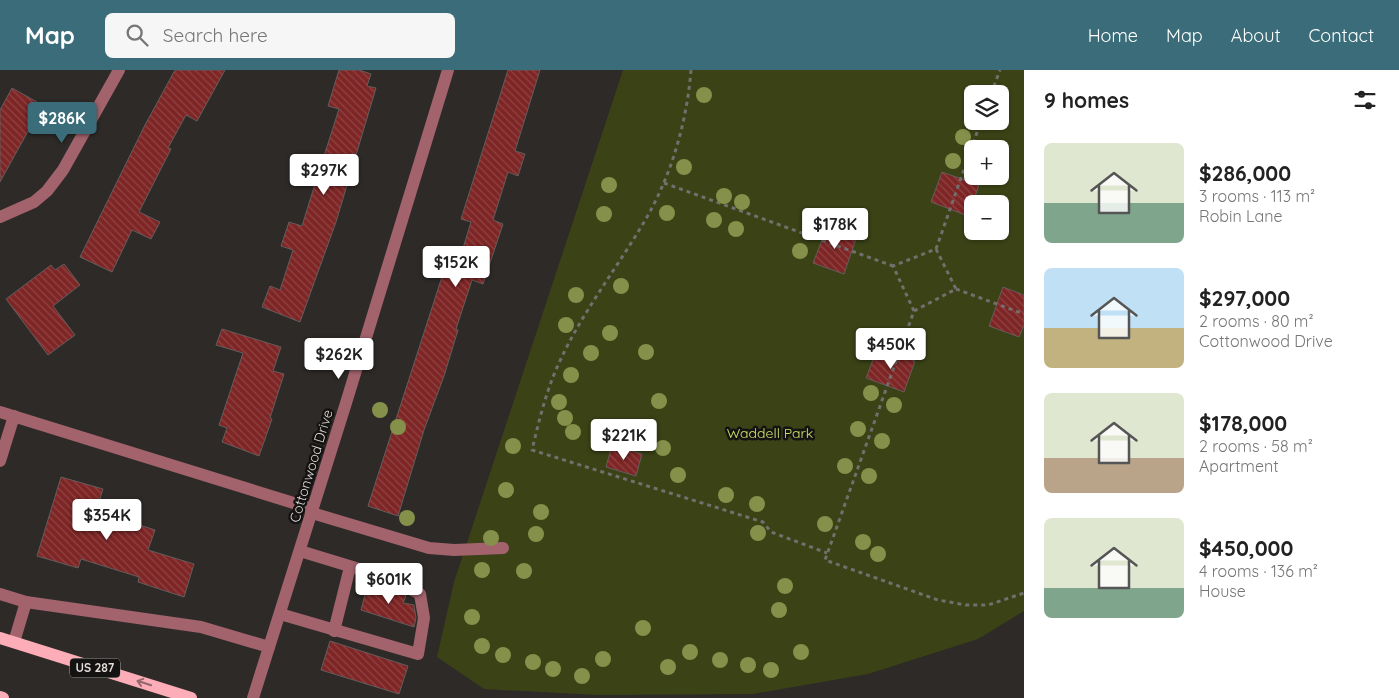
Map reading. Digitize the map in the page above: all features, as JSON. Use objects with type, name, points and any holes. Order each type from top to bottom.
[{"type":"main road","name":"US 287","points":[[0,638],[190,698]]},
{"type":"street","points":[[0,217],[34,202],[47,191],[63,170],[119,70]]},
{"type":"street","name":"Cottonwood Drive","points":[[253,698],[448,70]]},
{"type":"street","points":[[0,412],[429,548],[454,550],[503,548]]},
{"type":"street","points":[[0,461],[14,416]]},
{"type":"street","points":[[280,614],[418,654],[424,618],[420,594],[392,579],[300,551]]},
{"type":"street","points":[[334,631],[350,567]]},
{"type":"street","points":[[0,594],[26,602],[201,627],[269,647]]},
{"type":"street","points":[[14,642],[26,602]]},
{"type":"path","points":[[691,70],[688,99],[681,132],[664,182],[648,216],[573,336],[558,364],[542,408],[532,450],[763,522],[771,532],[827,553]]},
{"type":"path","points":[[994,85],[1000,70]]},
{"type":"path","points":[[978,130],[936,249],[956,289],[1024,314]]},
{"type":"path","points":[[664,182],[893,266],[936,249]]},
{"type":"path","points":[[893,266],[914,311]]},
{"type":"path","points":[[956,289],[914,311],[825,560],[938,600],[966,606],[988,605],[1024,593]]},
{"type":"green space","name":"Waddell Park","points":[[623,70],[1024,70],[1024,611],[978,639],[868,674],[753,694],[597,695],[484,689],[437,657],[454,582]]},
{"type":"building","points":[[175,70],[225,70],[197,121],[186,115],[168,148],[171,149],[139,212],[160,222],[151,239],[132,230],[112,272],[80,257],[145,125]]},
{"type":"building","points":[[339,70],[359,70],[371,74],[367,86],[376,88],[336,222],[300,322],[262,307],[270,286],[280,290],[293,250],[281,246],[289,222],[302,226],[339,109],[328,106]]},
{"type":"building","points":[[508,70],[540,70],[515,151],[525,154],[518,176],[508,172],[493,220],[503,224],[483,284],[472,280],[456,329],[458,330],[444,376],[424,430],[398,516],[368,506],[450,252],[461,255],[471,222],[461,219]]},
{"type":"building","points":[[12,88],[37,102],[27,121],[32,124],[0,182],[0,110]]},
{"type":"building","points":[[942,172],[964,180],[964,185],[979,185],[975,195],[964,195],[964,214],[931,202]]},
{"type":"building","points":[[828,225],[857,236],[844,274],[813,263]]},
{"type":"building","points":[[64,264],[80,285],[53,306],[75,335],[48,355],[6,299],[51,265],[55,270]]},
{"type":"building","points":[[1003,287],[1024,295],[1024,325],[1019,337],[989,326]]},
{"type":"building","points":[[222,329],[281,347],[273,371],[284,374],[270,418],[272,419],[259,456],[222,442],[227,428],[219,425],[243,353],[216,345]]},
{"type":"building","points":[[878,347],[915,361],[904,392],[866,378]]},
{"type":"building","points":[[612,445],[642,454],[636,476],[606,467]]},
{"type":"building","points":[[61,477],[103,489],[96,511],[155,530],[148,550],[194,564],[184,597],[138,582],[139,577],[81,559],[78,568],[37,556]]},
{"type":"building","points":[[371,584],[397,591],[406,596],[403,603],[414,605],[416,618],[414,627],[361,610],[366,591],[369,592]]},
{"type":"building","points":[[330,641],[408,666],[399,694],[321,670]]}]
